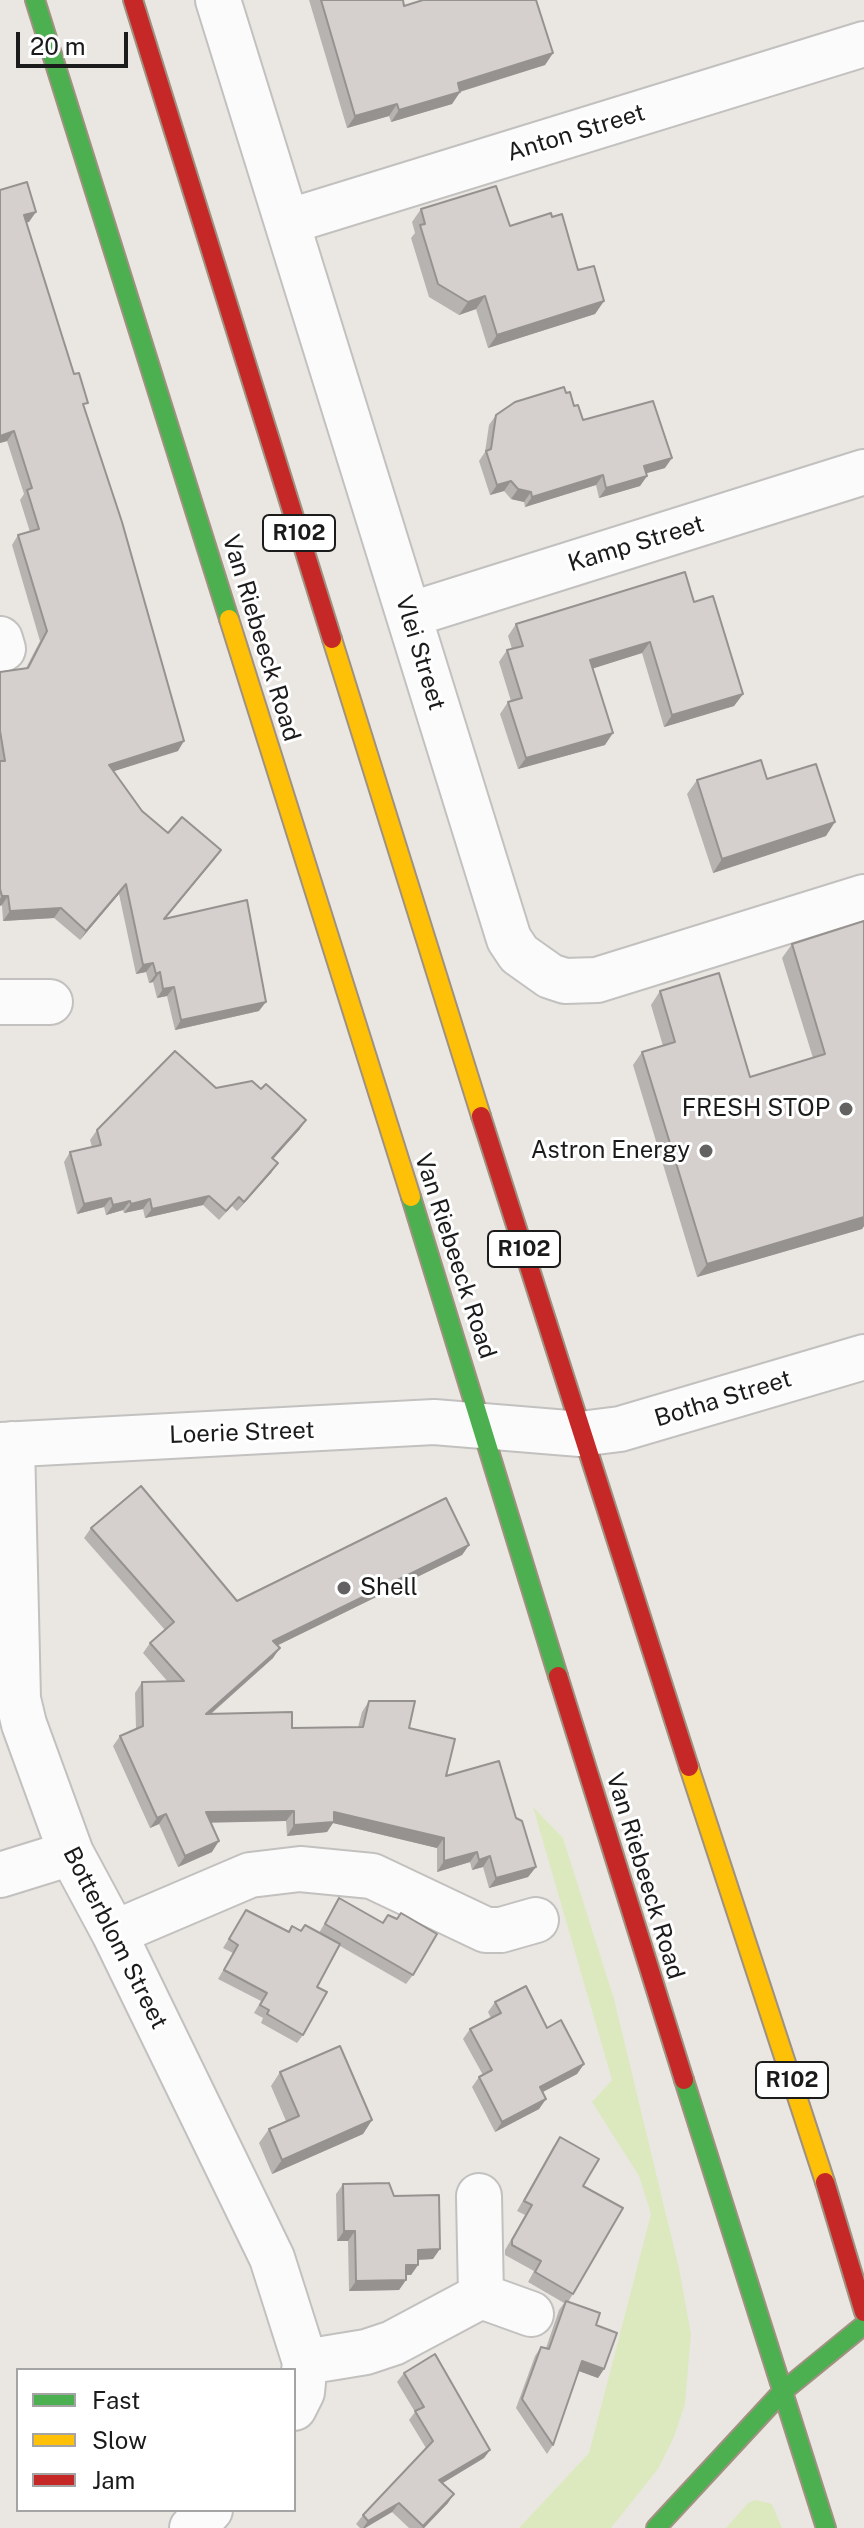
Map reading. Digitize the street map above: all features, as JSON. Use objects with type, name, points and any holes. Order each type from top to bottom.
[{"type":"main road","name":"Van Riebeeck Road","points":[[35,0],[484,1428],[606,1837],[826,2528]]},
{"type":"main road","name":"R102","points":[[133,0],[580,1434],[843,2236],[864,2312]]},
{"type":"main road","points":[[74,120],[76,67]]},
{"type":"main road","points":[[656,2528],[782,2392],[864,2325]]},
{"type":"street","name":"Vlei Street","points":[[218,0],[509,939],[533,968],[565,981],[597,980],[864,897]]},
{"type":"street","name":"Anton Street","points":[[287,222],[864,44]]},
{"type":"street","name":"Kamp Street","points":[[409,615],[864,472]]},
{"type":"street","points":[[0,1002],[50,1002]]},
{"type":"street","name":"Botha Street","points":[[484,1428],[580,1434],[620,1429],[863,1362]]},
{"type":"street","name":"Loerie Street","points":[[6,1445],[434,1422],[484,1428]]},
{"type":"street","name":"Botterblom Street","points":[[6,1445],[18,1699],[27,1734],[71,1853],[114,1933],[272,2258],[305,2362],[302,2392],[296,2404]]},
{"type":"street","points":[[0,1875],[71,1853]]},
{"type":"street","points":[[114,1933],[250,1875],[300,1869],[372,1876],[486,1930],[501,1930],[536,1920]]},
{"type":"street","points":[[479,2196],[481,2296]]},
{"type":"street","points":[[305,2362],[393,2343],[481,2296],[531,2314]]},
{"type":"street","points":[[192,2528],[208,2512]]},
{"type":"green space","points":[[533,1807],[563,1838],[614,1999],[679,2268],[691,2334],[685,2404],[674,2437],[658,2469],[611,2528],[519,2528],[589,2453],[651,2214],[639,2176],[592,2102],[612,2080]]},
{"type":"green space","points":[[756,2500],[772,2504],[782,2528],[726,2528],[748,2503]]},
{"type":"building","points":[[321,0],[403,0],[404,6],[423,0],[536,0],[553,53],[458,83],[460,92],[399,110],[397,104],[355,116]]},
{"type":"building","points":[[27,182],[36,212],[24,215],[74,374],[79,373],[88,403],[83,404],[122,522],[184,741],[109,765],[142,811],[168,833],[182,817],[221,850],[164,919],[247,900],[266,1002],[181,1020],[174,987],[163,989],[160,972],[156,974],[153,963],[143,965],[126,884],[86,931],[61,908],[10,911],[8,896],[2,896],[0,761],[5,761],[0,731],[0,672],[28,668],[47,631],[18,535],[39,529],[27,490],[32,488],[14,431],[0,436],[0,190]]},
{"type":"building","points":[[496,186],[510,226],[551,213],[552,217],[562,214],[578,270],[594,266],[604,301],[497,335],[485,296],[468,302],[438,284],[420,225],[425,224],[421,209]]},
{"type":"building","points":[[564,387],[566,393],[570,392],[574,406],[578,405],[583,420],[653,401],[672,458],[644,466],[647,476],[606,488],[603,475],[532,497],[531,492],[518,489],[511,481],[497,485],[486,451],[491,449],[496,415],[515,402]]},
{"type":"building","points":[[685,572],[694,602],[713,596],[743,694],[672,715],[650,642],[590,660],[613,733],[526,758],[508,702],[522,698],[507,650],[523,646],[516,624]]},
{"type":"building","points":[[761,760],[767,779],[816,764],[835,822],[722,859],[697,780]]},
{"type":"building","points":[[864,921],[864,1217],[707,1264],[642,1052],[675,1042],[660,991],[719,973],[750,1077],[825,1054],[792,944]]},
{"type":"building","points":[[175,1051],[216,1088],[252,1081],[261,1089],[266,1084],[306,1120],[272,1158],[278,1163],[244,1202],[239,1197],[226,1211],[209,1196],[152,1209],[150,1199],[113,1205],[111,1198],[84,1204],[70,1152],[101,1145],[97,1130]]},
{"type":"building","points":[[141,1486],[237,1601],[446,1498],[469,1545],[273,1641],[280,1648],[206,1714],[292,1712],[292,1728],[363,1727],[369,1701],[415,1701],[409,1728],[455,1739],[446,1776],[499,1761],[516,1818],[522,1821],[536,1867],[496,1878],[490,1856],[479,1860],[477,1852],[444,1861],[444,1838],[334,1812],[334,1822],[294,1825],[294,1811],[206,1812],[219,1841],[185,1856],[166,1814],[157,1818],[120,1736],[143,1726],[142,1682],[184,1681],[150,1643],[174,1622],[91,1528]]},
{"type":"building","points":[[339,1898],[383,1923],[388,1915],[397,1919],[401,1913],[437,1934],[413,1975],[325,1924]]},
{"type":"building","points":[[246,1910],[289,1932],[292,1926],[301,1931],[305,1925],[340,1944],[317,1987],[327,1992],[303,2035],[267,2014],[269,2010],[260,2005],[267,1993],[224,1970],[238,1945],[229,1939]]},
{"type":"building","points":[[526,1986],[547,2028],[561,2020],[584,2064],[540,2087],[546,2099],[502,2122],[479,2077],[492,2070],[470,2029],[501,2013],[495,2002]]},
{"type":"building","points":[[340,2046],[372,2120],[282,2160],[269,2129],[299,2116],[280,2072]]},
{"type":"building","points":[[560,2137],[599,2159],[583,2186],[623,2208],[573,2294],[535,2272],[541,2261],[512,2245],[532,2205],[524,2201]]},
{"type":"building","points":[[389,2183],[394,2196],[439,2195],[440,2249],[418,2250],[418,2265],[406,2265],[406,2280],[356,2281],[355,2231],[344,2231],[343,2184]]},
{"type":"building","points":[[566,2301],[600,2313],[596,2325],[617,2333],[604,2369],[582,2361],[553,2445],[522,2399],[541,2347],[549,2349]]},
{"type":"building","points":[[435,2354],[490,2450],[439,2480],[454,2494],[423,2526],[399,2503],[368,2521],[363,2515],[433,2441],[415,2411],[424,2407],[404,2373]]},
{"type":"traffic: fast","points":[[35,0],[229,619]]},
{"type":"traffic: fast","points":[[411,1197],[558,1676]]},
{"type":"traffic: fast","points":[[684,2080],[826,2528]]},
{"type":"traffic: fast","points":[[656,2528],[782,2392],[864,2325]]},
{"type":"traffic: slow","points":[[229,619],[411,1197]]},
{"type":"traffic: slow","points":[[332,639],[481,1116]]},
{"type":"traffic: slow","points":[[689,1767],[825,2182]]},
{"type":"traffic: jam","points":[[133,0],[332,639]]},
{"type":"traffic: jam","points":[[481,1116],[689,1767]]},
{"type":"traffic: jam","points":[[558,1676],[684,2080]]},
{"type":"traffic: jam","points":[[825,2182],[864,2312]]},
{"type":"place","name":"FRESH STOP","points":[[846,1109]]},
{"type":"place","name":"Astron Energy","points":[[706,1151]]},
{"type":"place","name":"Shell","points":[[344,1588]]}]
